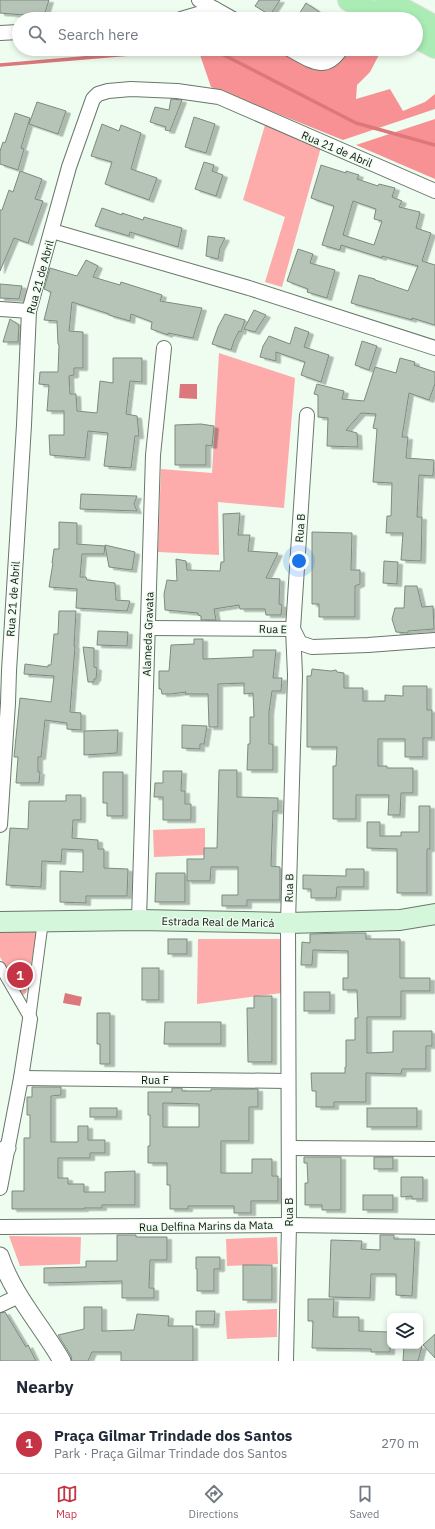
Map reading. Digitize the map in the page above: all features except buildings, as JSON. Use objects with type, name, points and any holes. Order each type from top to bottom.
[{"type":"main road","points":[[370,8],[384,12]]},
{"type":"main road","points":[[423,23],[435,27]]},
{"type":"main road","points":[[423,41],[435,47]]},
{"type":"main road","name":"Estrada Real de Maricá","points":[[0,922],[139,920],[288,923],[400,920],[435,914]]},
{"type":"street","points":[[198,0],[220,12]]},
{"type":"street","points":[[204,12],[215,9]]},
{"type":"street","points":[[0,33],[12,32]]},
{"type":"street","points":[[302,56],[314,62],[328,63],[337,56]]},
{"type":"street","name":"Rua 21 de Abril","points":[[0,825],[24,425],[29,311],[69,167],[93,99],[98,94],[108,91],[131,89],[177,91],[219,97],[435,191]]},
{"type":"street","points":[[52,231],[249,288],[435,348]]},
{"type":"street","points":[[0,309],[29,311]]},
{"type":"street","name":"Alameda Gravata","points":[[139,920],[149,628],[153,455],[164,348]]},
{"type":"street","name":"Rua B","points":[[286,1361],[289,1225],[288,923],[295,674],[293,629],[307,415]]},
{"type":"street","name":"Rua E","points":[[149,628],[293,629],[300,643],[312,647],[435,640]]},
{"type":"street","points":[[0,1188],[3,1150],[21,1078],[43,921]]},
{"type":"street","points":[[0,967],[30,1019]]},
{"type":"street","name":"Rua F","points":[[21,1078],[288,1081]]},
{"type":"street","points":[[288,1148],[435,1149]]},
{"type":"street","name":"Rua Delfina Marins da Mata","points":[[0,1227],[289,1225],[435,1227]]},
{"type":"street","points":[[0,1256],[9,1279],[19,1296],[49,1339],[62,1361]]},
{"type":"street","points":[[0,1305],[19,1296]]},
{"type":"shaded area","points":[[200,56],[291,56],[311,66],[333,64],[345,56],[378,56],[370,72],[357,85],[356,99],[390,89],[403,111],[425,102],[435,94],[435,109],[343,140],[211,87]]},
{"type":"shaded area","points":[[435,119],[435,179],[356,145]]},
{"type":"shaded area","points":[[265,125],[321,147],[282,287],[265,282],[285,217],[243,200]]},
{"type":"shaded area","points":[[219,353],[295,378],[284,508],[218,502],[219,555],[158,552],[161,469],[212,473]]},
{"type":"shaded area","points":[[180,384],[197,384],[197,399],[179,398]]},
{"type":"shaded area","points":[[205,828],[205,855],[154,857],[153,830]]},
{"type":"shaded area","points":[[0,925],[37,930],[26,993],[23,995],[19,992],[0,957]]},
{"type":"shaded area","points":[[198,939],[282,939],[282,993],[197,1004]]},
{"type":"shaded area","points":[[65,993],[82,997],[80,1006],[63,1003]]},
{"type":"shaded area","points":[[9,1236],[81,1237],[80,1264],[20,1266]]},
{"type":"shaded area","points":[[277,1237],[278,1264],[227,1266],[226,1239]]},
{"type":"shaded area","points":[[277,1309],[277,1337],[227,1339],[225,1311]]},
{"type":"waterway","points":[[0,65],[107,56]]},
{"type":"waterway","points":[[226,56],[356,123],[435,145]]},
{"type":"place","name":"Praça Gilmar Trindade dos Santos","points":[[20,975]]}]
